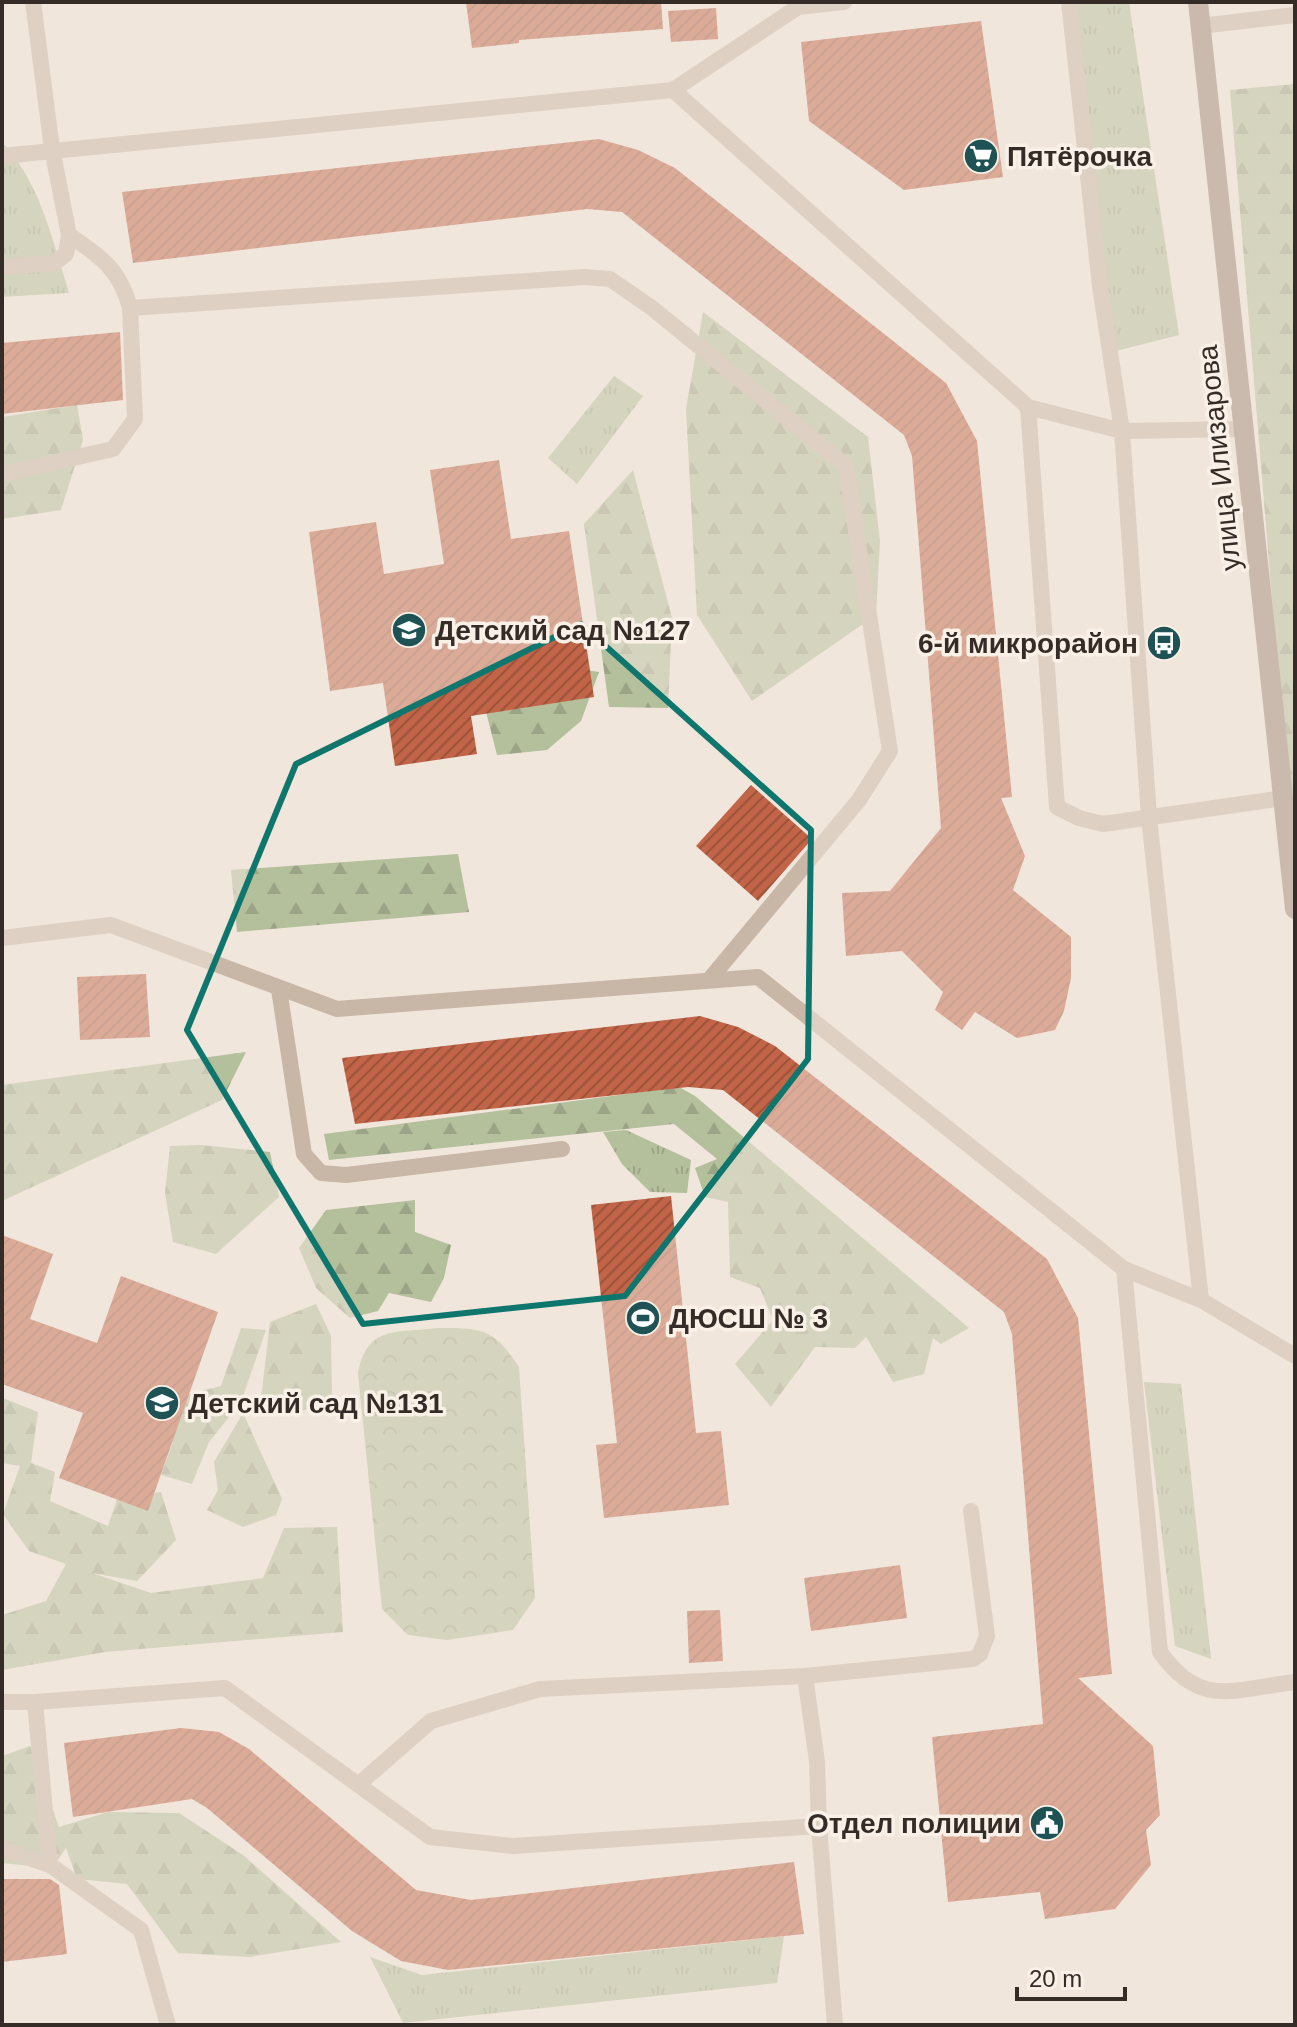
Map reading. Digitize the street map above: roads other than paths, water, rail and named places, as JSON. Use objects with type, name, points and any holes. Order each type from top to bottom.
[{"type":"street","name":"улица Илизарова","points":[[1198,2],[1295,909]]},
{"type":"lane","points":[[2,267],[54,263],[66,254],[69,235],[52,149],[33,2]]},
{"type":"lane","points":[[2,156],[673,90],[798,5],[844,2]]},
{"type":"lane","points":[[1069,2],[1100,286],[1122,431],[1149,817],[1201,1300]]},
{"type":"lane","points":[[1200,26],[1295,15]]},
{"type":"lane","points":[[673,90],[1028,407],[1122,431],[1244,429]]},
{"type":"lane","points":[[2,474],[113,449],[135,419],[130,308],[126,293],[107,260],[69,235]]},
{"type":"lane","points":[[130,308],[584,277],[610,279],[742,380],[846,466],[890,751],[859,800],[709,980]]},
{"type":"lane","points":[[1028,407],[1057,807],[1079,818],[1103,824],[1283,798]]},
{"type":"lane","points":[[2,938],[111,925],[337,1009],[758,977],[1124,1269],[1201,1300],[1295,1356]]},
{"type":"lane","points":[[279,989],[304,1154],[321,1173],[346,1175],[562,1149]]},
{"type":"lane","points":[[1124,1269],[1160,1652],[1177,1676],[1205,1692],[1295,1682]]},
{"type":"lane","points":[[359,1784],[431,1721],[540,1689],[805,1676],[973,1659],[980,1654],[987,1636],[971,1511]]},
{"type":"lane","points":[[805,1676],[817,1761],[819,1826],[835,2025]]},
{"type":"lane","points":[[2,1702],[225,1688],[430,1837],[513,1846],[819,1826]]},
{"type":"lane","points":[[35,1702],[50,1865]]},
{"type":"lane","points":[[2,1849],[50,1865],[141,1930],[168,2025]]},
{"type":"place","name":"Пятёрочка","points":[[981,156]]},
{"type":"place","name":"Детский сад №127","points":[[409,630]]},
{"type":"place","name":"6-й микрорайон","points":[[1164,643]]},
{"type":"place","name":"ДЮСШ № 3","points":[[643,1318]]},
{"type":"place","name":"Детский сад №131","points":[[162,1403]]},
{"type":"place","name":"Отдел полиции","points":[[1047,1823]]}]
